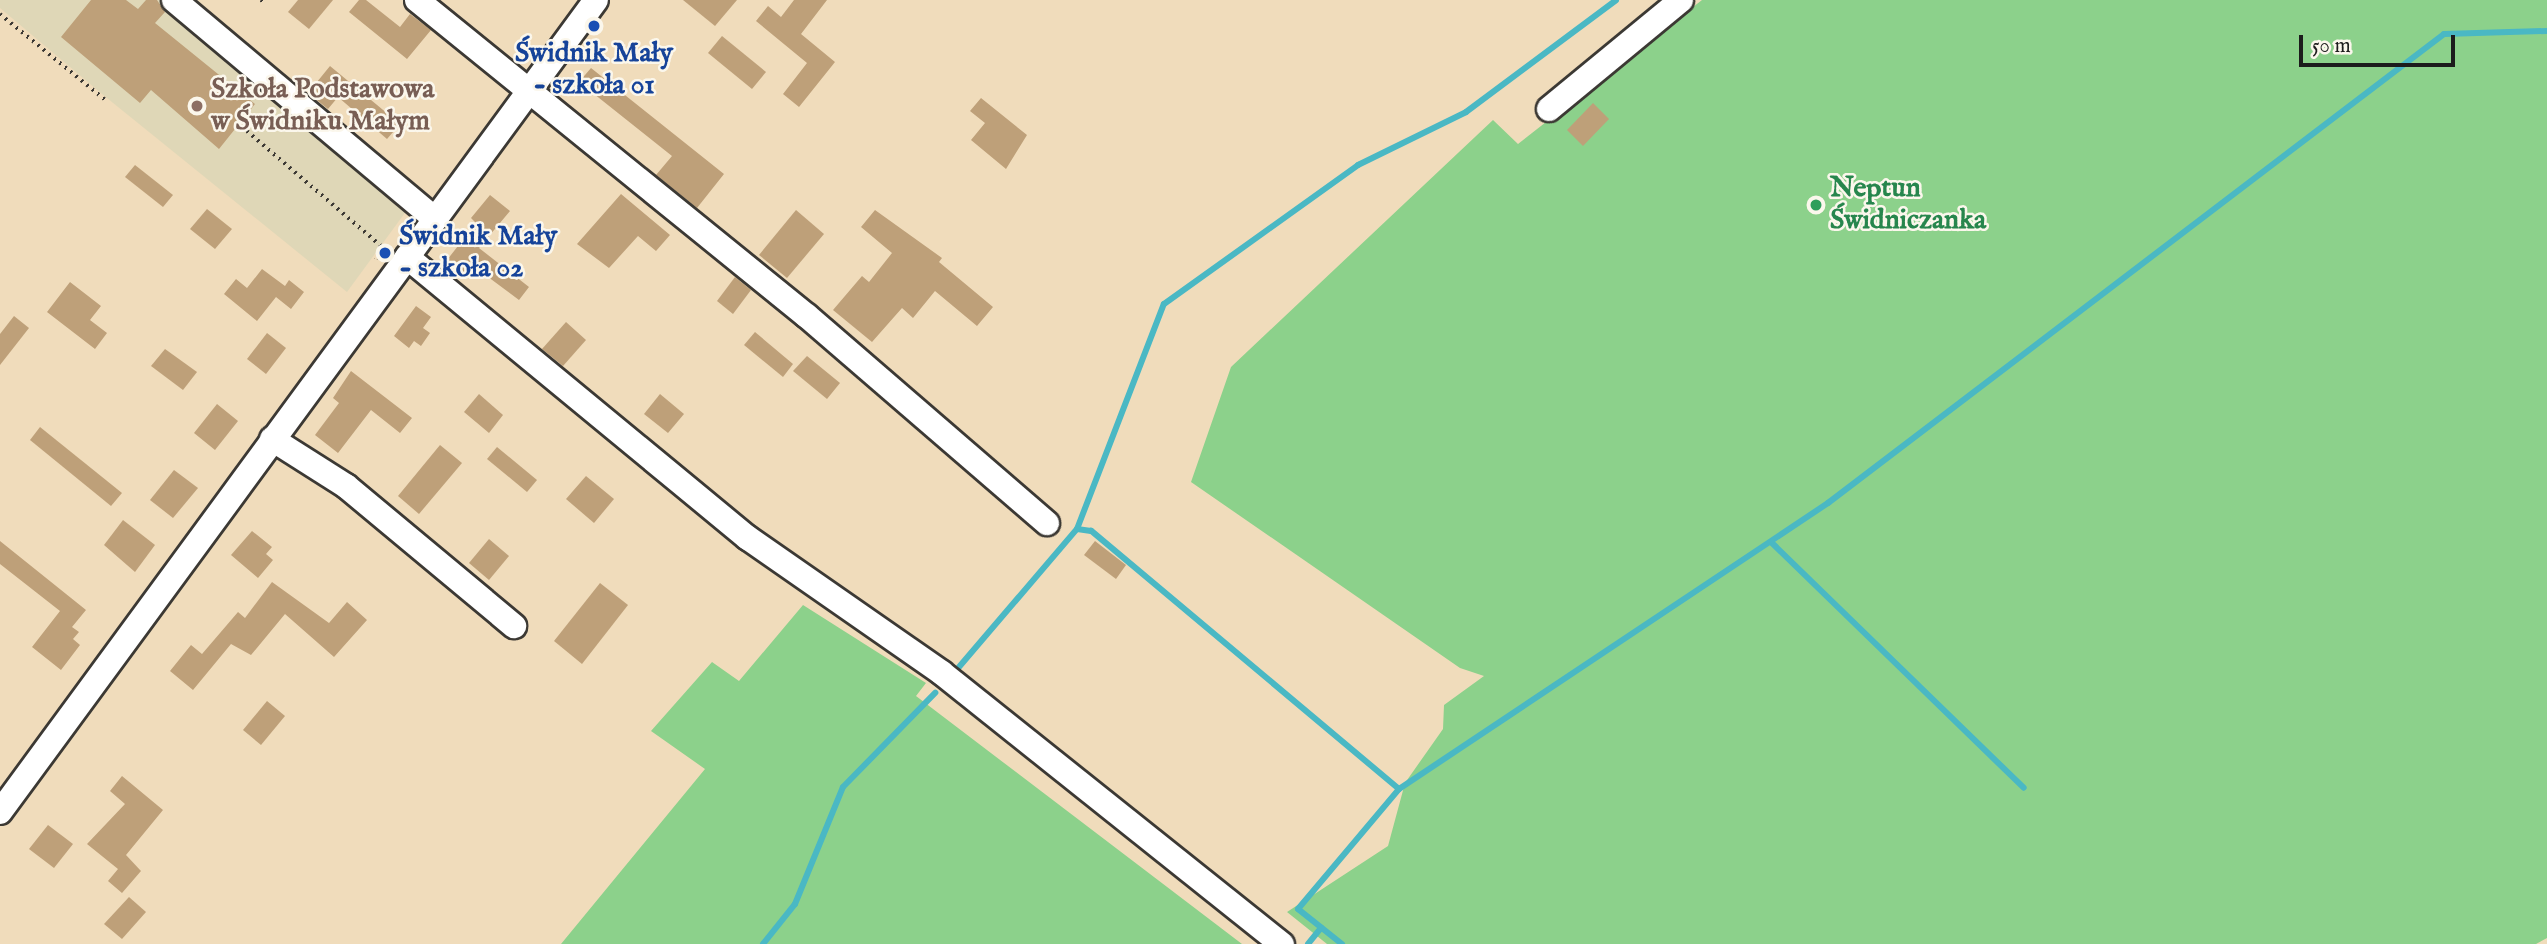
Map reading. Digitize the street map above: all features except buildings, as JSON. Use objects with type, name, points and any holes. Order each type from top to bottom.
[{"type":"street","points":[[174,0],[435,219]]},
{"type":"street","points":[[417,0],[528,93],[807,316],[1048,523]]},
{"type":"street","points":[[0,813],[596,0]]},
{"type":"street","points":[[1549,109],[1681,0]]},
{"type":"street","points":[[407,257],[748,538],[952,682],[1282,944]]},
{"type":"street","points":[[272,439],[346,486],[514,626]]},
{"type":"path","points":[[0,14],[108,102]]},
{"type":"path","points":[[247,131],[381,246],[371,272]]},
{"type":"shaded area","points":[[0,0],[164,0],[410,206],[347,292],[102,94],[0,8]]},
{"type":"green space","points":[[1702,0],[2547,0],[2547,938],[2536,944],[1327,944],[1287,912],[1388,846],[1405,783],[1443,729],[1444,705],[1484,676],[1460,668],[1191,482],[1231,367],[1493,120],[1518,144]]},
{"type":"green space","points":[[803,605],[926,683],[916,696],[1242,944],[561,944],[705,769],[651,731],[712,662],[739,681]]},
{"type":"waterway","points":[[1399,789],[1091,531],[1077,529],[1164,304],[1358,165],[1466,112],[1616,0]]},
{"type":"waterway","points":[[1342,944],[1298,909],[1399,789],[1828,503],[2444,34],[2547,31]]},
{"type":"waterway","points":[[959,667],[1077,529]]},
{"type":"waterway","points":[[1772,543],[2024,788]]},
{"type":"waterway","points":[[763,944],[795,904],[843,787],[935,693]]},
{"type":"waterway","points":[[1308,944],[1321,928]]},
{"type":"place","name":"Świdnik Mały - szkoła 01","points":[[594,26]]},
{"type":"place","name":"Szkoła Podstawowa w Świdniku Małym","points":[[197,106]]},
{"type":"place","name":"Neptun Świdniczanka","points":[[1816,205]]},
{"type":"place","name":"Świdnik Mały - szkoła 02","points":[[385,253]]}]
